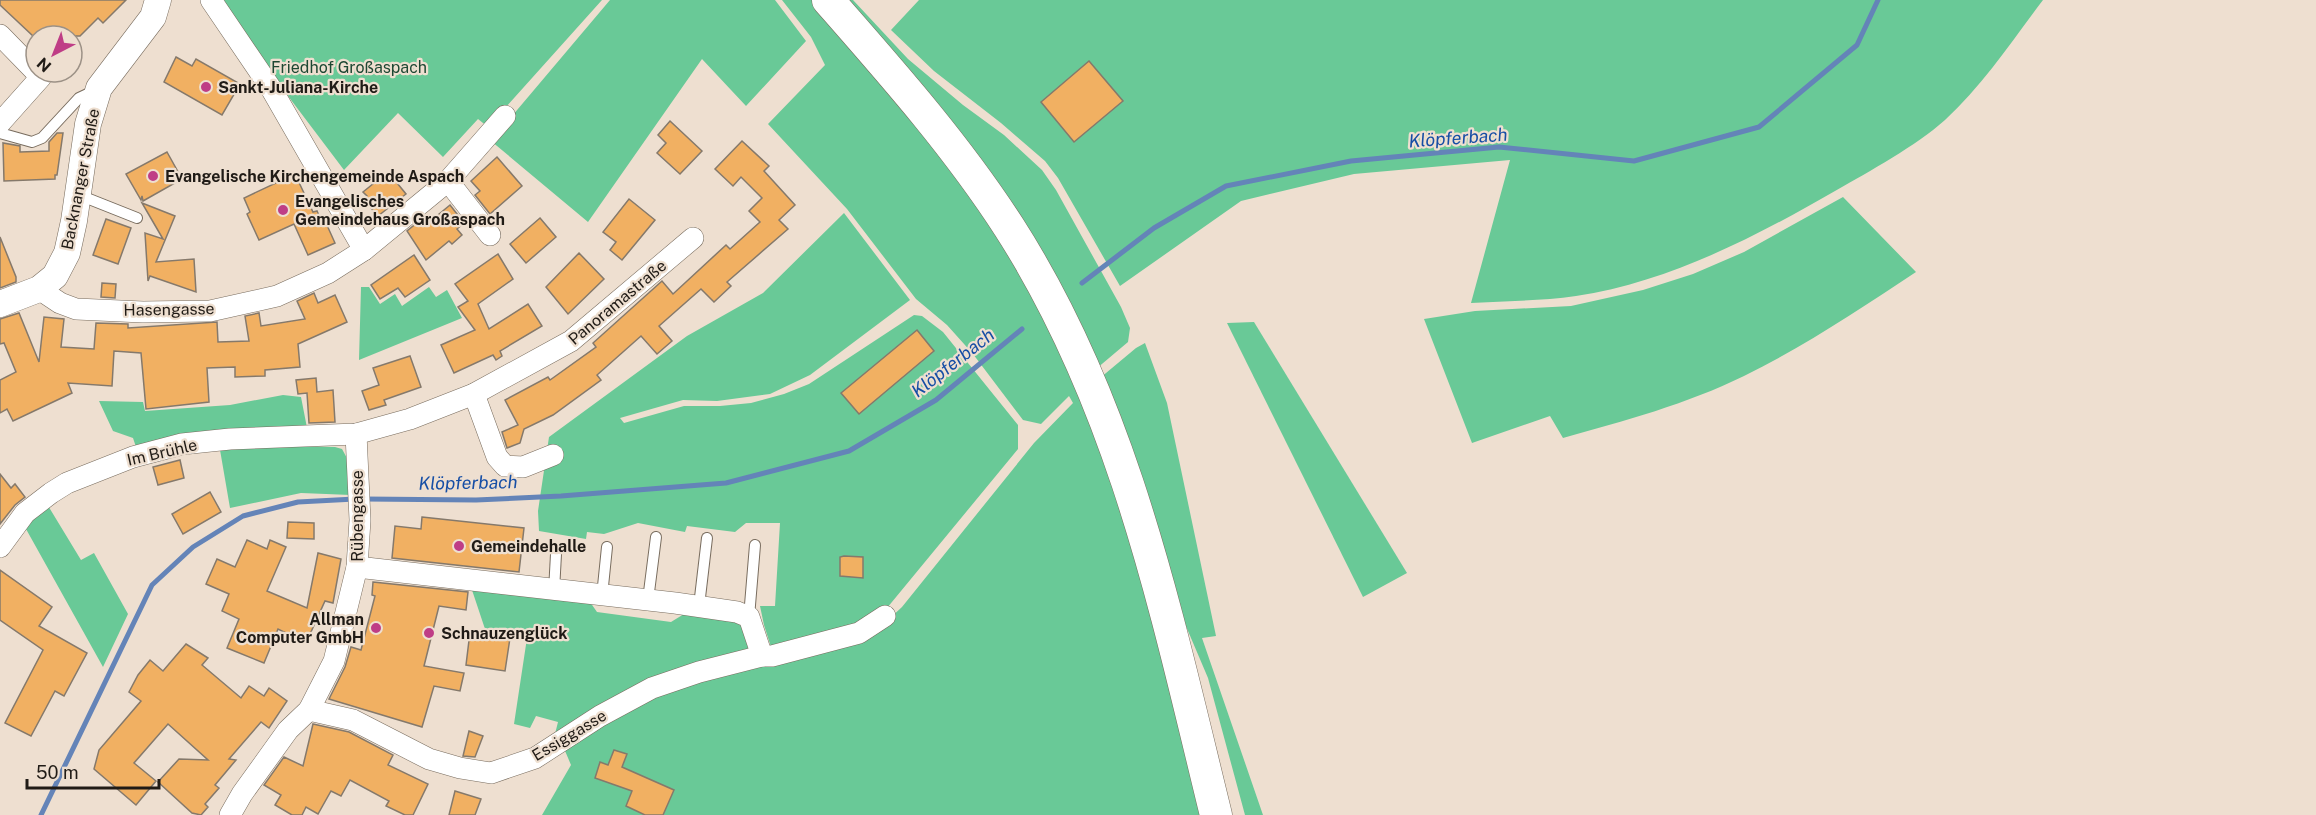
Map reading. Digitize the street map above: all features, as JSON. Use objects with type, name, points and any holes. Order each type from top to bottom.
[{"type":"main road","points":[[828,0],[929,118],[973,174],[1010,228],[1071,340],[1111,434],[1139,513],[1216,815]]},
{"type":"street","name":"Backnanger Straße","points":[[0,304],[39,289],[55,276],[68,253],[88,124],[99,88],[153,17],[158,0]]},
{"type":"street","points":[[211,0],[272,90],[308,158],[364,250]]},
{"type":"street","points":[[0,35],[24,59]]},
{"type":"street","points":[[0,123],[30,84]]},
{"type":"street","name":"Hasengasse","points":[[39,289],[60,303],[76,309],[143,312],[210,310],[277,296],[328,273],[364,250],[448,181],[505,116]]},
{"type":"street","points":[[448,181],[490,235]]},
{"type":"street","name":"Panoramastraße","points":[[356,434],[411,423],[474,394],[571,341],[693,238]]},
{"type":"street","points":[[474,394],[498,457],[505,465],[523,467],[553,455]]},
{"type":"street","name":"Rübengasse","points":[[230,815],[288,730],[309,710],[334,662],[357,567],[360,520],[356,434]]},
{"type":"street","name":"Im Brühle","points":[[0,547],[25,513],[51,493],[67,483],[133,457],[191,443],[230,439],[356,434]]},
{"type":"street","points":[[357,567],[737,612],[749,617],[762,656]]},
{"type":"street","name":"Essiggasse","points":[[309,710],[354,720],[429,759],[460,768],[491,773],[535,758],[600,716],[652,688],[699,672],[859,633],[885,616]]},
{"type":"lane","points":[[0,133],[32,142],[42,138],[79,98],[99,88]]},
{"type":"lane","points":[[78,195],[137,218]]},
{"type":"lane","points":[[648,600],[656,537]]},
{"type":"lane","points":[[699,606],[707,538]]},
{"type":"lane","points":[[749,617],[755,545]]},
{"type":"lane","points":[[602,596],[607,547]]},
{"type":"lane","points":[[554,591],[556,554]]},
{"type":"green space","name":"Friedhof Großaspach","points":[[602,0],[488,127],[478,119],[443,157],[398,113],[344,170],[282,88],[223,1]]},
{"type":"green space","points":[[610,0],[775,0],[806,41],[746,106],[702,59],[588,222],[491,141]]},
{"type":"green space","points":[[782,0],[815,0],[914,115],[1027,276],[1110,458],[1203,815],[542,815],[571,765],[563,746],[649,698],[887,621],[902,607],[1034,443],[1073,403],[1069,396],[1041,424],[1023,420],[973,354],[947,325],[916,299],[847,209],[768,124],[825,65],[811,37]]},
{"type":"green space","points":[[841,0],[853,0],[908,59],[963,105],[1004,135],[1042,170],[1056,190],[1121,307],[1130,328],[1128,342],[1096,369]]},
{"type":"green space","points":[[919,0],[2043,0],[1985,77],[1945,120],[1892,158],[1774,225],[1678,269],[1611,289],[1563,298],[1471,303],[1510,160],[1354,174],[1241,201],[1120,286],[1058,178],[1045,161],[1001,123],[934,71],[891,30]]},
{"type":"green space","points":[[1843,197],[1916,272],[1789,352],[1744,376],[1700,395],[1563,438],[1550,416],[1472,443],[1424,319],[1475,311],[1571,306],[1643,290],[1693,274],[1744,252]]},
{"type":"green space","points":[[844,213],[910,300],[810,375],[770,394],[717,401],[683,400],[620,418],[624,423],[684,406],[751,403],[784,394],[809,384],[914,315],[922,316],[943,332],[1018,425],[1018,449],[887,608],[857,630],[771,647],[760,606],[775,606],[780,523],[746,523],[735,532],[687,526],[685,532],[638,523],[604,534],[587,532],[586,539],[539,531],[538,511],[549,437],[687,336],[763,293]]},
{"type":"green space","points":[[361,287],[369,287],[380,304],[395,294],[402,306],[429,287],[436,297],[447,290],[462,318],[359,360]]},
{"type":"green space","points":[[1254,322],[1407,573],[1363,597],[1227,323]]},
{"type":"green space","points":[[1145,343],[1167,403],[1216,636],[1202,638],[1263,815],[1245,815],[1208,678],[1174,598],[1100,378]]},
{"type":"green space","points":[[283,395],[301,397],[308,433],[137,450],[133,438],[113,431],[99,401],[143,402],[145,411],[230,405]]},
{"type":"green space","points":[[219,444],[342,449],[348,460],[351,495],[301,493],[230,508]]},
{"type":"green space","points":[[47,504],[81,560],[94,553],[128,614],[103,667],[26,529],[28,517]]},
{"type":"green space","points":[[471,587],[590,602],[597,612],[671,622],[684,614],[728,619],[736,622],[749,633],[748,649],[743,656],[554,738],[558,722],[536,716],[530,728],[514,724],[527,638],[485,629]]},
{"type":"building","points":[[0,0],[126,0],[103,23],[98,18],[84,32],[84,24],[24,24],[24,28],[0,5]]},
{"type":"building","name":"Sankt-Juliana-Kirche","points":[[176,57],[192,66],[196,59],[240,84],[222,115],[164,82]]},
{"type":"building","points":[[1089,61],[1123,101],[1074,142],[1041,102]]},
{"type":"building","points":[[670,121],[702,151],[680,174],[657,153],[666,143],[658,135]]},
{"type":"building","points":[[57,133],[63,133],[55,179],[4,181],[3,143],[20,146],[20,152],[49,151],[49,142]]},
{"type":"building","points":[[742,141],[769,166],[764,171],[795,205],[779,220],[788,229],[727,282],[731,286],[714,302],[701,289],[659,326],[672,341],[657,354],[641,336],[597,375],[601,380],[553,415],[524,429],[520,443],[507,448],[502,432],[518,425],[505,400],[548,377],[550,380],[596,347],[593,343],[662,281],[673,294],[726,245],[730,249],[760,222],[749,211],[762,198],[741,177],[733,186],[715,169]]},
{"type":"building","points":[[167,152],[182,179],[143,201],[142,196],[141,200],[126,174]]},
{"type":"building","points":[[497,157],[522,186],[490,214],[475,195],[480,191],[471,181]]},
{"type":"building","name":"Evangelisches Gemeindehaus Großaspach","points":[[295,174],[313,212],[317,211],[323,225],[326,223],[335,243],[308,255],[294,224],[259,240],[247,214],[250,212],[244,198]]},
{"type":"building","points":[[384,175],[389,181],[393,178],[406,194],[378,216],[363,199],[367,196],[363,192]]},
{"type":"building","points":[[629,199],[655,220],[622,260],[610,250],[616,242],[603,232]]},
{"type":"building","points":[[142,203],[175,216],[156,262],[194,259],[196,292],[150,276],[148,281],[145,233],[163,239]]},
{"type":"building","points":[[450,205],[464,223],[457,229],[462,235],[452,244],[449,241],[426,260],[407,231],[423,218],[433,219]]},
{"type":"building","points":[[540,218],[556,237],[526,263],[510,244]]},
{"type":"building","points":[[106,219],[131,228],[118,264],[93,255]]},
{"type":"building","points":[[0,237],[16,282],[0,288]]},
{"type":"building","points":[[579,253],[604,279],[568,314],[546,287]]},
{"type":"building","points":[[498,254],[513,279],[478,304],[489,329],[528,304],[542,326],[500,351],[502,356],[496,360],[493,355],[454,373],[441,345],[475,330],[458,307],[468,301],[455,284]]},
{"type":"building","points":[[414,255],[430,280],[405,297],[398,288],[380,299],[371,285]]},
{"type":"building","points":[[102,283],[116,284],[115,298],[101,297]]},
{"type":"building","points":[[314,293],[318,303],[335,295],[347,322],[298,344],[300,367],[265,370],[265,376],[235,377],[235,367],[207,368],[209,402],[146,409],[141,353],[114,351],[112,386],[68,383],[72,393],[13,421],[7,409],[0,413],[0,380],[16,372],[4,343],[0,344],[0,319],[19,313],[39,362],[44,317],[64,319],[61,347],[94,349],[96,323],[128,324],[128,328],[217,322],[218,342],[249,341],[245,316],[259,313],[261,326],[305,319],[297,301]]},
{"type":"building","points":[[917,330],[934,351],[859,414],[841,393]]},
{"type":"building","points":[[410,356],[421,387],[384,400],[386,405],[369,410],[362,391],[379,385],[373,368]]},
{"type":"building","points":[[316,378],[317,392],[333,390],[335,422],[309,423],[307,393],[298,394],[296,380]]},
{"type":"building","points":[[180,460],[184,478],[158,485],[153,467]]},
{"type":"building","points":[[0,474],[11,488],[15,484],[25,497],[15,505],[0,524]]},
{"type":"building","points":[[210,492],[221,512],[183,534],[172,514]]},
{"type":"building","points":[[422,517],[524,528],[519,572],[392,558],[395,526],[421,529]]},
{"type":"building","points":[[288,522],[314,523],[314,539],[287,538]]},
{"type":"building","points":[[247,540],[267,549],[270,540],[286,547],[267,591],[307,608],[318,553],[341,559],[333,603],[325,601],[306,643],[278,629],[264,663],[227,648],[239,619],[222,611],[229,594],[206,584],[217,559],[235,567]]},
{"type":"building","points":[[840,557],[863,557],[863,578],[840,576]]},
{"type":"building","points":[[0,570],[52,607],[39,626],[87,653],[64,696],[55,691],[31,736],[5,723],[43,650],[0,620]]},
{"type":"building","points":[[373,582],[468,592],[466,610],[439,606],[424,666],[464,673],[460,691],[434,686],[422,727],[329,699],[345,667],[351,647],[361,650],[375,596],[372,595]]},
{"type":"building","points":[[470,632],[510,638],[505,671],[466,665]]},
{"type":"building","points":[[186,644],[208,658],[202,665],[241,698],[249,686],[264,696],[269,688],[287,701],[269,728],[261,722],[229,759],[236,760],[215,785],[219,788],[205,804],[208,807],[201,815],[192,813],[158,782],[179,759],[208,760],[168,724],[134,763],[156,781],[136,805],[94,769],[99,750],[141,701],[129,692],[138,675],[150,660],[163,671]]},
{"type":"building","points":[[313,724],[349,732],[393,755],[388,765],[428,784],[413,815],[405,815],[386,806],[389,801],[350,780],[341,796],[331,791],[318,814],[306,807],[302,815],[292,815],[275,805],[281,795],[264,785],[284,757],[303,766]]},
{"type":"building","points":[[469,731],[483,736],[475,757],[463,756]]},
{"type":"building","points":[[614,750],[627,754],[622,767],[674,790],[663,815],[645,815],[626,806],[632,791],[595,778],[600,762],[608,765]]},
{"type":"building","points":[[455,791],[481,799],[475,815],[449,815]]},
{"type":"waterway","name":"Klöpferbach","points":[[1082,283],[1154,228],[1226,186],[1351,161],[1499,147],[1634,161],[1759,127],[1857,45],[1878,0]]},
{"type":"waterway","name":"Klöpferbach","points":[[364,499],[476,500],[726,483],[849,451],[936,400],[1022,329]]},
{"type":"waterway","name":"Klöpferbach","points":[[41,815],[152,585],[193,547],[243,516],[298,502],[355,499]]},
{"type":"place","name":"Sankt-Juliana-Kirche","points":[[206,87]]},
{"type":"place","name":"Evangelische Kirchengemeinde Aspach","points":[[153,176]]},
{"type":"place","name":"Evangelisches Gemeindehaus Großaspach","points":[[283,210]]},
{"type":"place","name":"Gemeindehalle","points":[[459,546]]},
{"type":"place","name":"Allman Computer GmbH","points":[[376,628]]},
{"type":"place","name":"Schnauzenglück","points":[[429,633]]}]
